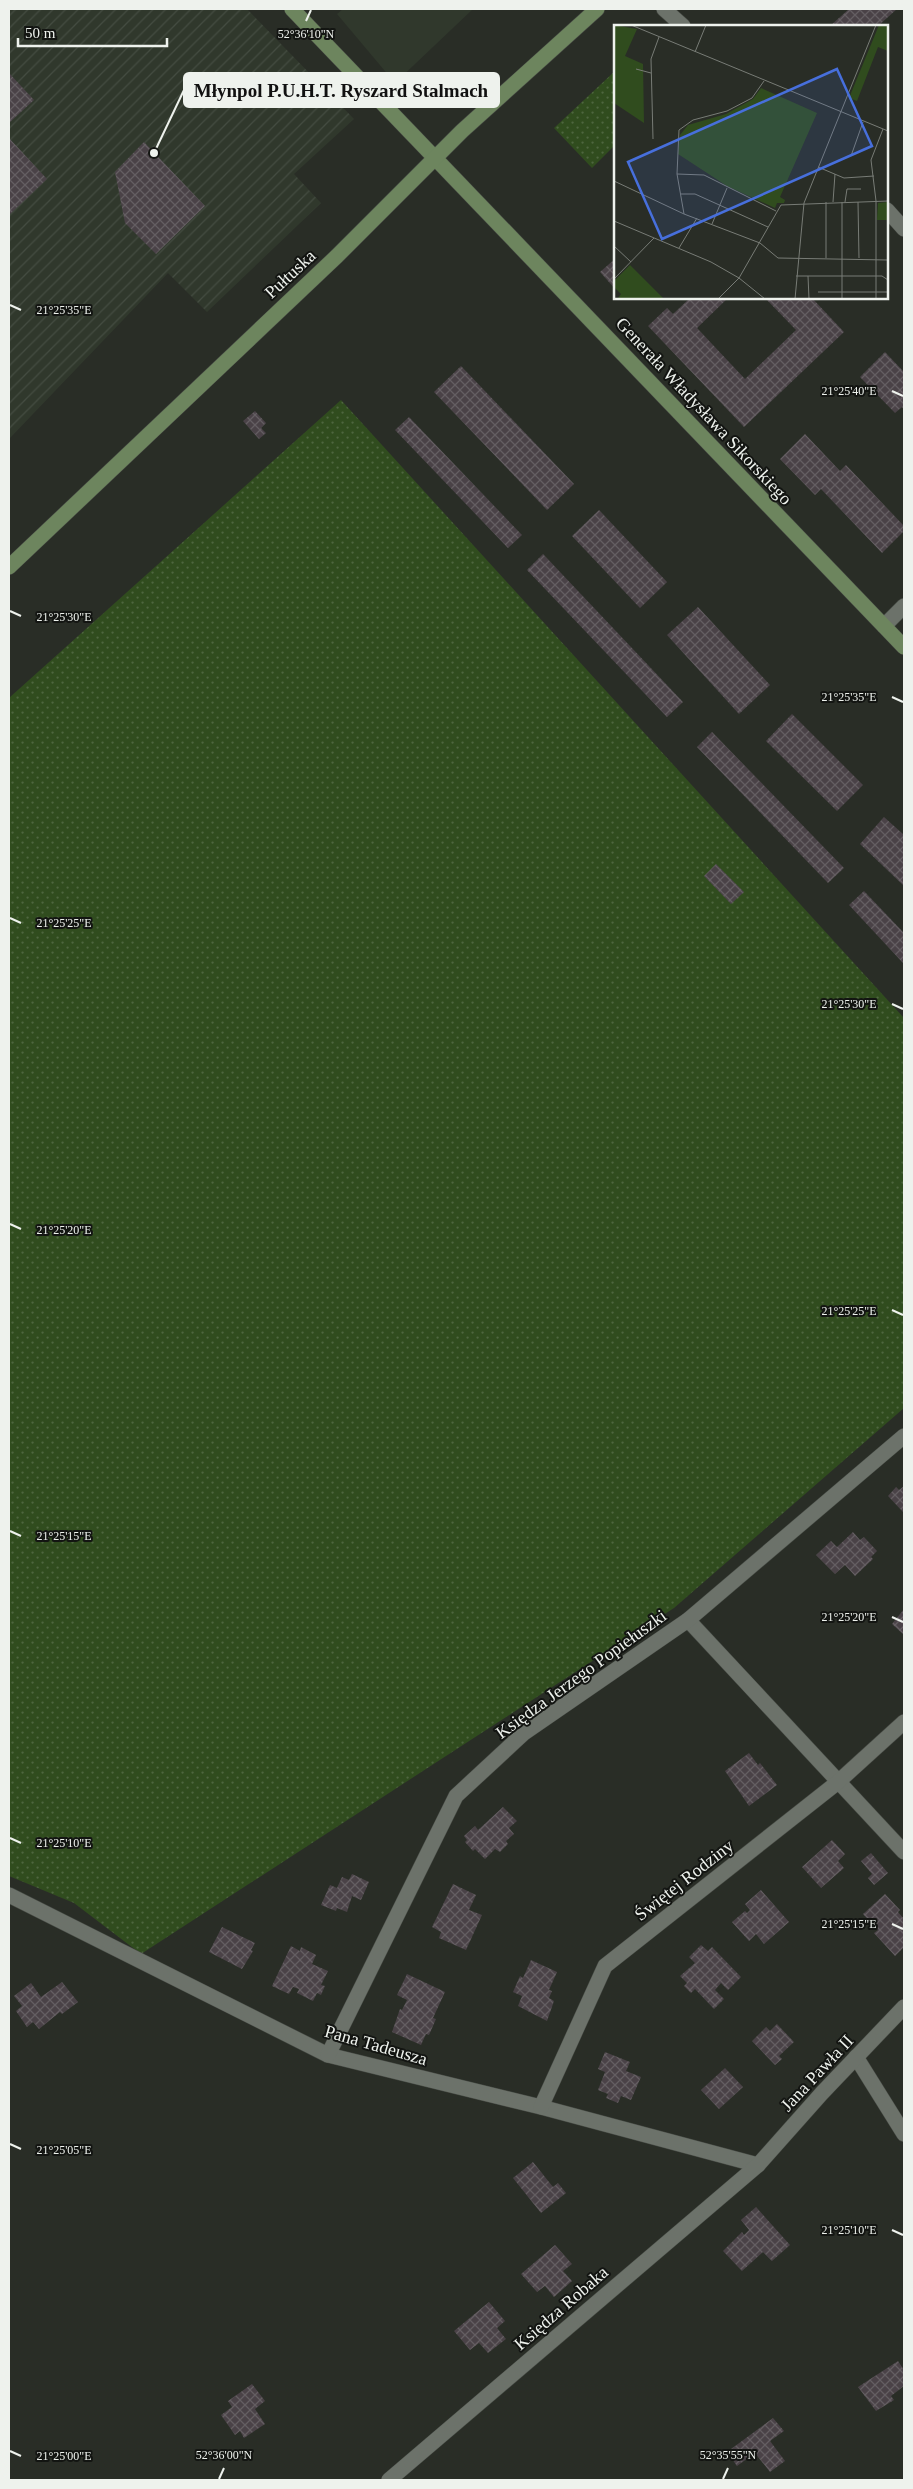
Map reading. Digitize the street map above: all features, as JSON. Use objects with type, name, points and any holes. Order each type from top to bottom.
[{"type":"street","name":"Generała Władysława Sikorskiego","points":[[292,9],[434,159],[676,407],[904,647]]},
{"type":"street","name":"Pułtuska","points":[[9,567],[336,256],[434,159],[597,9]]},
{"type":"street","points":[[664,9],[682,25]]},
{"type":"street","points":[[888,211],[904,229]]},
{"type":"street","points":[[884,626],[904,606]]},
{"type":"street","name":"Księdza Jerzego Popiełuszki","points":[[328,2055],[456,1796],[524,1734],[688,1620],[904,1436]]},
{"type":"street","points":[[688,1620],[904,1852]]},
{"type":"street","name":"Świętej Rodziny","points":[[541,2107],[605,1966],[838,1782],[904,1722]]},
{"type":"street","name":"Pana Tadeusza","points":[[9,1895],[328,2055],[541,2107],[758,2165]]},
{"type":"street","name":"Jana Pawła II","points":[[758,2165],[856,2057],[904,2008]]},
{"type":"street","points":[[856,2057],[904,2134]]},
{"type":"street","name":"Księdza Robaka","points":[[389,2480],[758,2165]]},
{"type":"shaded area","points":[[9,9],[247,9],[354,119],[294,174],[321,203],[207,312],[168,273],[9,439]]},
{"type":"shaded area","points":[[343,9],[473,9],[395,83],[337,14]]},
{"type":"green space","points":[[614,72],[614,146],[592,168],[554,128]]},
{"type":"green space","points":[[341,400],[904,1018],[904,1408],[674,1608],[141,1954],[74,1903],[9,1876],[9,698]]},
{"type":"building","points":[[849,9],[897,9],[879,25],[831,25]]},
{"type":"building","points":[[9,73],[34,100],[9,123]]},
{"type":"building","points":[[9,138],[47,179],[9,215]]},
{"type":"building","points":[[144,142],[205,206],[156,254],[125,223],[115,172]]},
{"type":"building","points":[[614,260],[614,288],[600,272]]},
{"type":"building","points":[[689,299],[727,299],[697,328],[745,379],[796,330],[766,299],[813,299],[844,332],[744,427],[648,326],[667,308],[673,314]]},
{"type":"building","points":[[885,352],[904,372],[904,410],[902,407],[895,413],[860,377]]},
{"type":"building","points":[[461,366],[574,484],[547,510],[434,392]]},
{"type":"building","points":[[255,411],[266,423],[261,428],[266,433],[259,439],[243,421]]},
{"type":"building","points":[[409,417],[522,535],[508,548],[395,430]]},
{"type":"building","points":[[805,434],[840,471],[846,465],[904,526],[904,531],[882,553],[821,489],[815,495],[780,459]]},
{"type":"building","points":[[599,510],[667,582],[640,608],[572,536]]},
{"type":"building","points":[[543,554],[683,702],[667,717],[527,570]]},
{"type":"building","points":[[698,607],[770,685],[739,714],[667,635]]},
{"type":"building","points":[[792,714],[863,785],[837,811],[766,741]]},
{"type":"building","points":[[712,732],[844,868],[828,883],[697,747]]},
{"type":"building","points":[[884,817],[904,835],[904,886],[860,844]]},
{"type":"building","points":[[716,864],[744,892],[731,904],[704,876]]},
{"type":"building","points":[[864,891],[904,933],[904,964],[849,905]]},
{"type":"building","points":[[904,1486],[904,1513],[888,1496],[896,1487],[899,1490]]},
{"type":"building","points":[[853,1532],[860,1540],[864,1537],[877,1551],[871,1557],[873,1559],[855,1576],[845,1565],[835,1574],[816,1555],[831,1541],[837,1547]]},
{"type":"building","points":[[904,1609],[904,1635],[892,1624]]},
{"type":"building","points":[[749,1753],[758,1765],[760,1763],[777,1785],[749,1806],[725,1771]]},
{"type":"building","points":[[503,1807],[517,1821],[509,1828],[514,1834],[506,1841],[508,1844],[500,1852],[495,1849],[485,1859],[475,1849],[473,1851],[465,1842],[467,1840],[464,1836],[475,1826],[478,1830]]},
{"type":"building","points":[[832,1840],[845,1854],[838,1861],[844,1868],[821,1888],[802,1867]]},
{"type":"building","points":[[871,1853],[888,1873],[874,1885],[868,1878],[872,1874],[861,1861]]},
{"type":"building","points":[[352,1874],[369,1882],[361,1900],[352,1896],[347,1912],[337,1908],[336,1911],[321,1905],[330,1885],[337,1888],[342,1877],[349,1880]]},
{"type":"building","points":[[453,1884],[476,1895],[469,1910],[482,1915],[466,1950],[439,1938],[441,1932],[432,1927]]},
{"type":"building","points":[[761,1890],[789,1922],[764,1944],[756,1934],[749,1941],[732,1922],[745,1911],[747,1913],[750,1910],[745,1904]]},
{"type":"building","points":[[885,1894],[900,1910],[898,1912],[904,1919],[904,1947],[895,1956],[874,1933],[878,1930],[863,1914]]},
{"type":"building","points":[[222,1927],[255,1943],[251,1950],[253,1951],[242,1969],[209,1952]]},
{"type":"building","points":[[701,1945],[708,1951],[712,1947],[741,1977],[728,1990],[721,1983],[715,1990],[724,1999],[714,2009],[695,1989],[691,1993],[684,1986],[687,1983],[680,1976],[695,1963],[689,1957]]},
{"type":"building","points":[[291,1946],[300,1951],[301,1947],[316,1955],[312,1964],[328,1971],[321,1985],[325,1986],[321,1995],[317,1993],[313,2001],[297,1993],[299,1989],[293,1987],[289,1994],[272,1986]]},
{"type":"building","points":[[531,1960],[557,1972],[549,1990],[552,1991],[549,1998],[554,2001],[547,2021],[518,2006],[522,1996],[513,1992],[520,1976],[523,1978]]},
{"type":"building","points":[[407,1974],[445,1992],[433,2018],[436,2019],[429,2035],[426,2034],[421,2045],[392,2032],[400,2009],[402,2010],[407,2000],[397,1995]]},
{"type":"building","points":[[62,1982],[78,2002],[62,2014],[60,2012],[39,2029],[33,2022],[27,2027],[16,2011],[22,2006],[14,1996],[31,1983],[41,1997]]},
{"type":"building","points":[[777,2024],[794,2042],[779,2056],[782,2059],[775,2065],[752,2041],[766,2027],[770,2031]]},
{"type":"building","points":[[605,2052],[630,2062],[626,2071],[641,2077],[631,2100],[621,2096],[618,2103],[606,2098],[608,2094],[598,2090],[605,2072],[598,2069]]},
{"type":"building","points":[[725,2068],[743,2087],[719,2109],[701,2090]]},
{"type":"building","points":[[533,2162],[553,2187],[558,2183],[566,2193],[541,2213],[513,2178]]},
{"type":"building","points":[[756,2207],[790,2245],[772,2261],[763,2252],[742,2271],[723,2251],[742,2232],[744,2235],[749,2230],[741,2220]]},
{"type":"building","points":[[555,2245],[572,2264],[563,2271],[572,2281],[554,2297],[545,2286],[537,2292],[521,2274]]},
{"type":"building","points":[[489,2302],[505,2321],[497,2328],[506,2339],[488,2353],[479,2343],[470,2350],[454,2331]]},
{"type":"building","points":[[898,2361],[904,2370],[904,2386],[891,2396],[894,2400],[876,2411],[858,2387]]},
{"type":"building","points":[[252,2384],[265,2401],[255,2409],[265,2424],[244,2438],[240,2431],[235,2435],[221,2415],[232,2407],[228,2401]]},
{"type":"building","points":[[773,2418],[784,2431],[770,2441],[785,2461],[770,2472],[755,2453],[737,2466],[727,2452]]},
{"type":"place","name":"Młynpol P.U.H.T. Ryszard Stalmach","points":[[154,153]]}]
